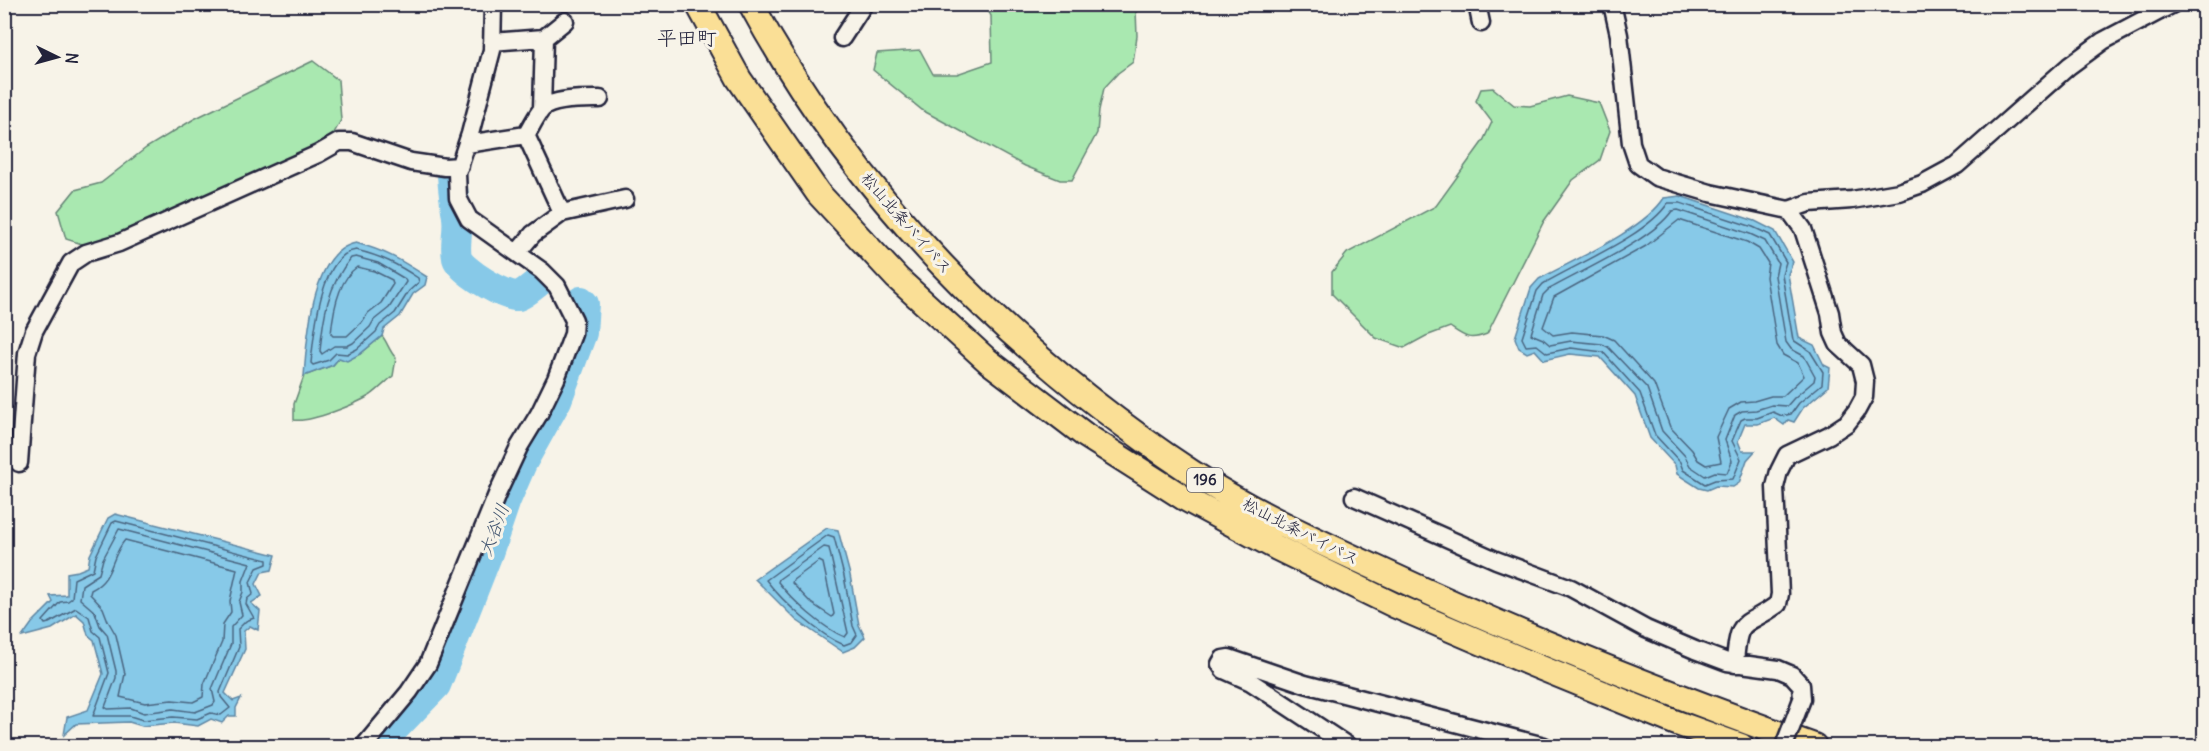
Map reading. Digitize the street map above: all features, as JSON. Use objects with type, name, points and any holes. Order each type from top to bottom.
[{"type":"highway","name":"松山北条バイパス","points":[[698,4],[739,79],[818,193],[897,278],[988,361],[1085,435],[1184,498],[1276,548],[1396,606],[1534,666],[1741,747]]},
{"type":"highway","name":"松山北条バイパス","points":[[751,4],[776,51],[850,158],[923,247],[1012,334],[1106,411],[1192,473],[1288,527],[1542,643],[1814,747]]},
{"type":"street","points":[[364,747],[409,692],[428,664],[498,492],[519,447],[556,379],[573,334],[574,320],[557,286],[542,271],[469,219],[458,198],[457,173],[492,50],[493,4]]},
{"type":"street","points":[[842,38],[864,4]]},
{"type":"street","points":[[1477,4],[1481,23]]},
{"type":"street","points":[[1612,4],[1631,143],[1638,165],[1656,177],[1710,193],[1789,210],[1809,203],[1852,200],[1899,192],[1922,184],[1957,165],[2103,41],[2173,4]]},
{"type":"street","points":[[492,42],[544,38],[565,21]]},
{"type":"street","points":[[467,144],[526,135],[542,109],[544,38]]},
{"type":"street","points":[[542,109],[561,101],[600,99]]},
{"type":"street","points":[[526,135],[562,213]]},
{"type":"street","points":[[19,463],[27,353],[34,331],[70,263],[86,253],[118,243],[318,154],[339,142],[352,142],[411,162],[445,167],[460,165]]},
{"type":"street","points":[[517,253],[533,234],[562,213],[625,199]]},
{"type":"street","points":[[1735,664],[1738,633],[1745,623],[1778,604],[1780,594],[1774,487],[1779,471],[1787,455],[1829,435],[1846,423],[1864,397],[1865,381],[1861,364],[1838,344],[1803,229],[1789,210]]},
{"type":"street","points":[[1354,497],[1475,551],[1571,588],[1646,629],[1695,650],[1735,664],[1778,669],[1792,675],[1801,685],[1802,699],[1784,747]]},
{"type":"street","points":[[1348,747],[1251,682],[1224,670],[1220,664],[1222,659],[1235,660],[1270,674],[1311,686],[1544,747]]},
{"type":"green space","points":[[985,5],[1139,5],[1136,10],[1137,36],[1133,62],[1118,73],[1104,88],[1097,133],[1072,180],[1060,180],[1025,166],[922,110],[873,70],[877,53],[920,50],[933,74],[957,74],[992,62],[991,16]]},
{"type":"green space","points":[[313,61],[338,80],[341,120],[327,146],[134,229],[85,245],[66,239],[58,211],[75,190],[101,183],[146,148],[194,119]]},
{"type":"green space","points":[[1493,88],[1514,105],[1530,106],[1567,96],[1599,103],[1610,131],[1600,160],[1573,180],[1544,221],[1487,334],[1467,337],[1450,327],[1404,348],[1376,338],[1332,294],[1332,272],[1347,253],[1436,206],[1483,141],[1492,122],[1476,101],[1481,89]]},
{"type":"green space","points":[[382,336],[396,358],[393,376],[371,395],[355,403],[311,419],[294,420],[294,404],[304,376],[333,365],[339,358],[360,354]]},
{"type":"water","points":[[1680,196],[1755,221],[1775,231],[1793,262],[1788,274],[1799,338],[1814,345],[1824,365],[1830,368],[1828,387],[1803,408],[1794,422],[1788,420],[1784,425],[1774,418],[1758,424],[1745,424],[1738,441],[1742,451],[1755,451],[1747,460],[1739,483],[1733,487],[1716,486],[1707,490],[1699,488],[1677,474],[1675,465],[1650,438],[1635,396],[1600,357],[1570,354],[1544,360],[1535,350],[1527,353],[1519,348],[1515,338],[1531,288],[1539,279],[1625,233],[1655,210],[1664,198]]},
{"type":"water","points":[[356,243],[385,253],[409,266],[427,277],[425,285],[413,294],[400,316],[384,329],[382,336],[360,354],[347,361],[339,358],[333,365],[304,376],[310,320],[321,279],[329,262],[341,250]]},
{"type":"water","points":[[115,514],[276,555],[272,570],[262,572],[256,584],[262,596],[251,603],[260,611],[258,630],[250,626],[244,631],[245,649],[225,693],[233,701],[241,698],[236,708],[236,716],[229,716],[222,723],[211,719],[198,726],[174,723],[142,726],[129,722],[76,724],[64,735],[67,717],[88,710],[103,674],[94,640],[88,635],[84,621],[76,614],[52,629],[22,637],[53,602],[50,596],[67,595],[67,573],[88,567],[90,555],[108,518]]},
{"type":"water","points":[[827,528],[838,530],[850,575],[859,625],[865,637],[855,647],[843,652],[796,620],[755,579]]},
{"type":"waterway","name":"大谷川","points":[[452,171],[457,222],[456,253],[460,263],[484,282],[512,295],[521,295],[541,280]]},
{"type":"waterway","name":"大谷川","points":[[377,746],[436,685],[488,553],[506,500],[522,463],[557,400],[582,333],[584,304],[581,301]]},
{"type":"district","name":"平田町","points":[[687,38]]}]
